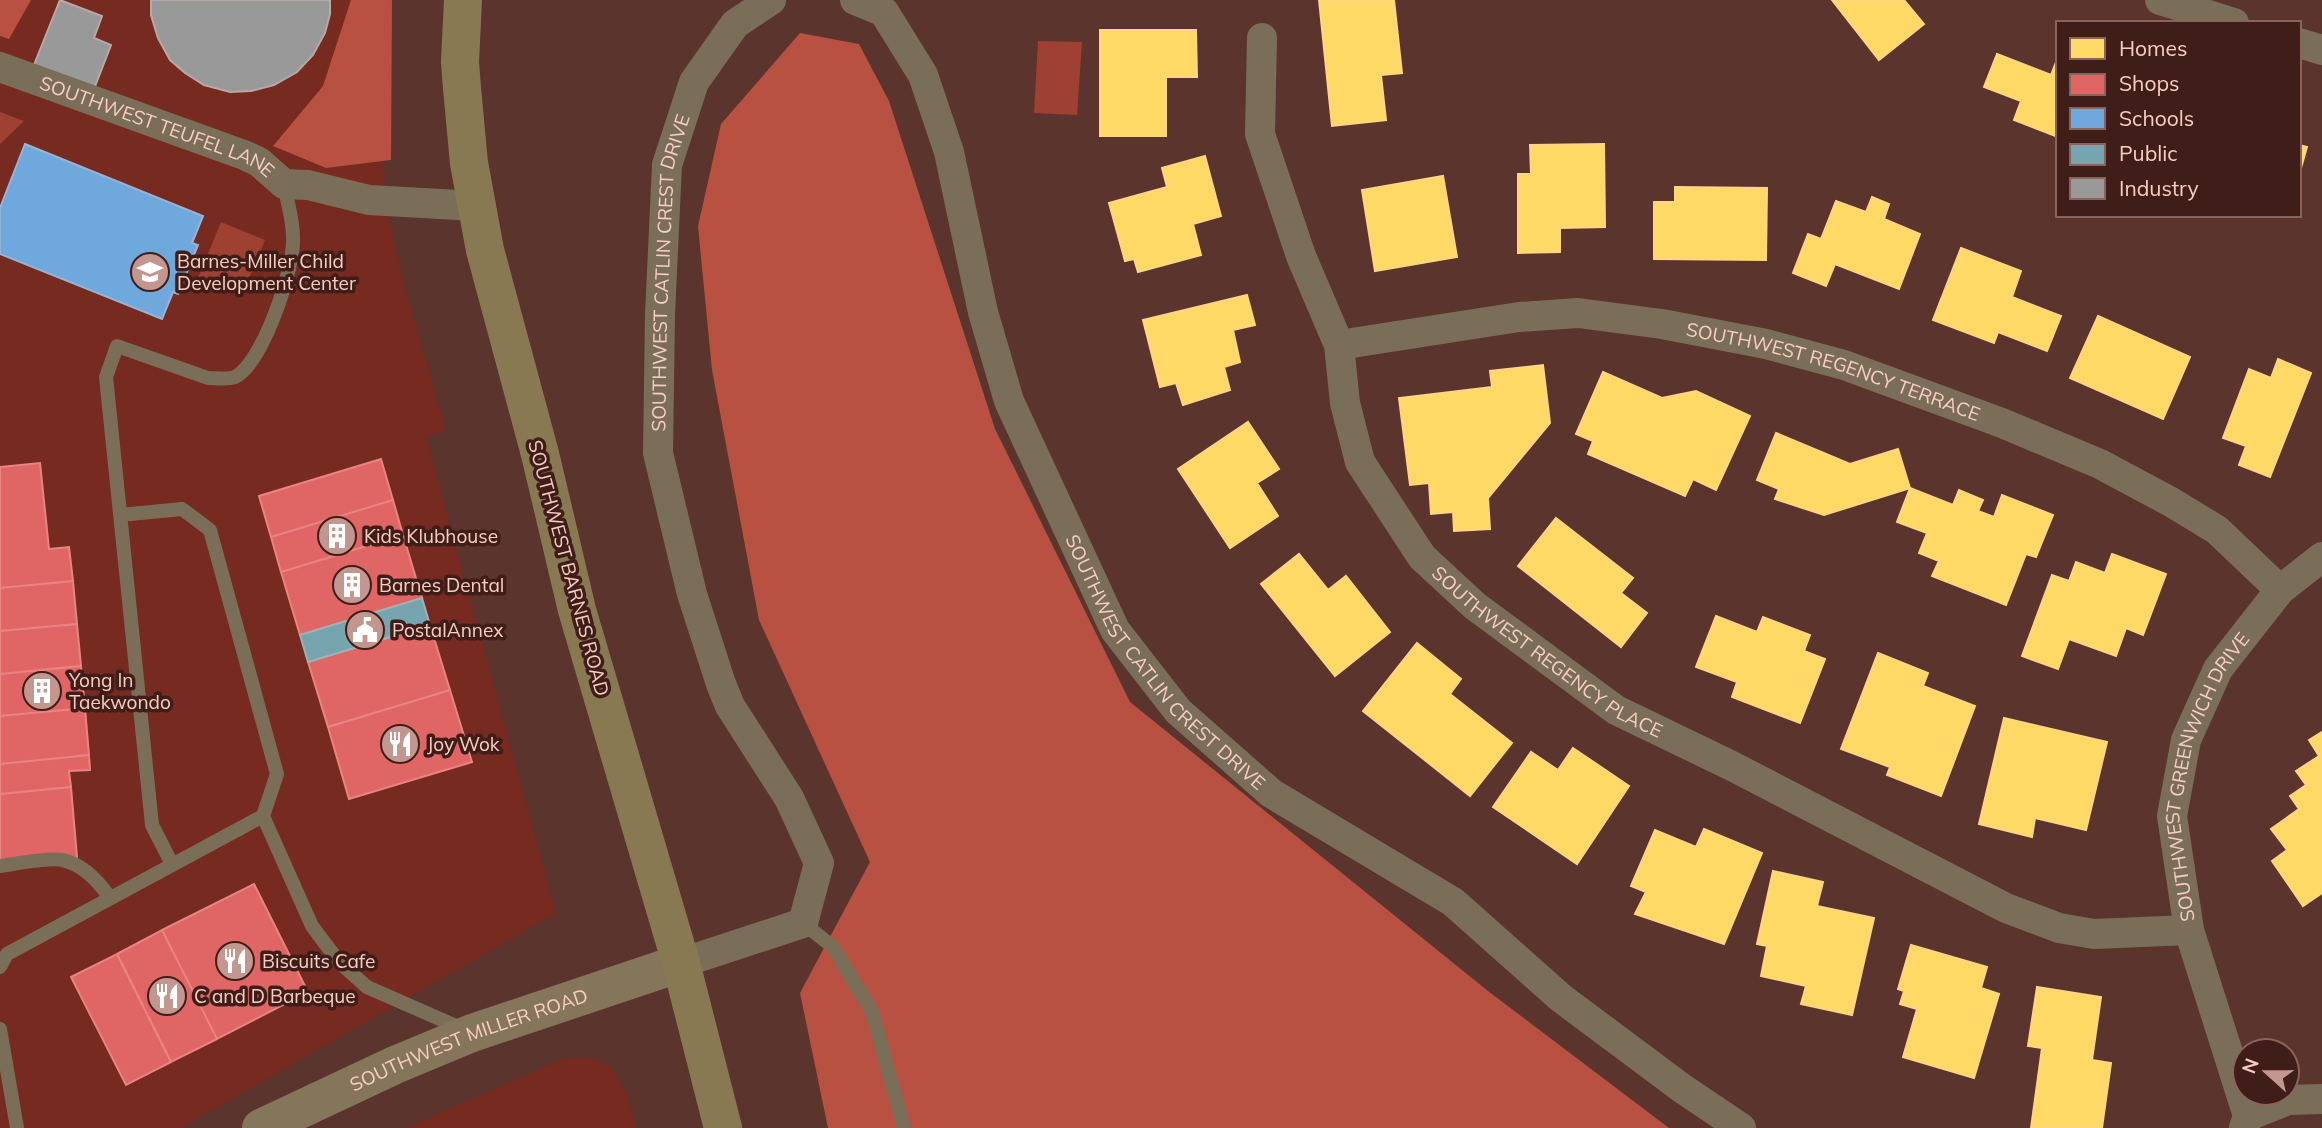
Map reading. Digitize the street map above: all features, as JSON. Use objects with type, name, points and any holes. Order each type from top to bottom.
[{"type":"main road","name":"SOUTHWEST BARNES ROAD","points":[[463,0],[460,62],[469,163],[496,294],[540,454],[577,610],[681,963],[723,1128]]},
{"type":"main road","name":"SOUTHWEST MILLER ROAD","points":[[261,1128],[395,1065],[472,1033],[681,963]]},
{"type":"street","name":"SOUTHWEST CATLIN CREST DRIVE","points":[[771,0],[735,24],[694,82],[667,165],[660,314],[658,453],[692,594],[721,684],[730,706],[789,799],[819,863],[803,923]]},
{"type":"street","name":"SOUTHWEST CATLIN CREST DRIVE","points":[[855,0],[884,12],[923,75],[948,152],[984,312],[1009,401],[1115,630],[1178,711],[1271,793],[1453,902],[1561,998],[1683,1089],[1741,1128]]},
{"type":"street","points":[[2160,0],[2228,21]]},
{"type":"street","name":"SOUTHWEST REGENCY PLACE","points":[[1262,38],[1260,134],[1301,256],[1339,345],[1345,403],[1360,462],[1422,557],[1475,606],[1616,710],[1732,766],[2017,912],[2059,928],[2094,934],[2189,930]]},
{"type":"street","points":[[2301,44],[2322,50]]},
{"type":"street","name":"SOUTHWEST TEUFEL LANE","points":[[0,67],[244,155],[258,162],[284,184],[308,186],[369,200],[476,206]]},
{"type":"street","name":"SOUTHWEST REGENCY TERRACE","points":[[1339,345],[1519,317],[1578,313],[1662,324],[1766,344],[1857,369],[2002,423],[2101,464],[2217,530],[2280,590]]},
{"type":"street","name":"SOUTHWEST GREENWICH DRIVE","points":[[2246,1122],[2189,930],[2172,816],[2186,740],[2218,669],[2280,590],[2317,563]]},
{"type":"street","points":[[681,963],[803,923]]},
{"type":"street","points":[[2246,1122],[2288,1100],[2322,1099]]},
{"type":"lane","points":[[172,864],[152,825],[106,377],[117,346],[208,378],[224,379],[235,376],[249,365],[280,303],[289,269],[294,238],[284,184]]},
{"type":"lane","points":[[0,967],[7,954],[263,816],[277,775],[210,530],[182,509],[120,515]]},
{"type":"lane","points":[[263,816],[312,926],[339,962],[367,987],[472,1033]]},
{"type":"lane","points":[[0,866],[62,860],[82,869],[99,883],[110,898]]},
{"type":"lane","points":[[803,923],[833,947],[872,1011],[904,1128]]},
{"type":"lane","points":[[0,1029],[17,1128]]},
{"type":"shaded area","points":[[0,0],[383,0],[380,133],[385,187],[393,238],[405,287],[446,430],[426,437],[556,913],[181,1128],[0,1128]]},
{"type":"shaded area","points":[[0,0],[31,0],[9,39],[0,36]]},
{"type":"shaded area","points":[[351,0],[392,0],[391,160],[326,168],[273,146],[323,86]]},
{"type":"shaded area","points":[[800,33],[859,44],[889,101],[995,429],[1130,702],[1488,991],[1669,1128],[828,1128],[800,993],[870,862],[759,620],[712,370],[698,226],[721,124]]},
{"type":"shaded area","points":[[1038,41],[1082,42],[1077,115],[1034,113]]},
{"type":"shaded area","points":[[0,112],[24,121],[0,144]]},
{"type":"shaded area","points":[[221,222],[265,240],[242,295],[198,278]]},
{"type":"shaded area","points":[[565,1058],[591,1058],[612,1069],[626,1092],[637,1128],[406,1128]]},
{"type":"building: Homes","points":[[1319,0],[1394,0],[1402,73],[1381,75],[1386,120],[1332,126]]},
{"type":"building: Homes","points":[[1832,0],[1904,0],[1924,24],[1879,60]]},
{"type":"building: Homes","points":[[1100,30],[1196,30],[1197,77],[1166,77],[1166,136],[1100,136]]},
{"type":"building: Homes","points":[[1997,54],[2051,75],[2056,62],[2056,136],[2014,120],[2021,101],[1984,87]]},
{"type":"building: Homes","points":[[1604,144],[1605,227],[1560,228],[1560,252],[1518,253],[1518,174],[1531,174],[1530,145]]},
{"type":"building: Homes","points":[[2301,146],[2307,147],[2301,168]]},
{"type":"building: Homes","points":[[1205,156],[1221,216],[1193,224],[1201,255],[1138,272],[1134,259],[1125,261],[1109,203],[1167,187],[1162,168]]},
{"type":"building: Homes","points":[[1443,176],[1457,257],[1375,271],[1362,190]]},
{"type":"building: Homes","points":[[1675,187],[1767,188],[1766,260],[1654,259],[1654,202],[1675,202]]},
{"type":"building: Homes","points":[[1872,197],[1889,204],[1884,219],[1920,234],[1899,289],[1835,264],[1826,286],[1793,273],[1808,234],[1821,239],[1836,201],[1866,212]]},
{"type":"building: Homes","points":[[1961,248],[2021,271],[2012,297],[2061,316],[2047,351],[1998,332],[1994,343],[1933,320]]},
{"type":"building: Homes","points":[[1247,295],[1255,325],[1233,330],[1240,362],[1224,367],[1230,390],[1183,405],[1176,383],[1160,387],[1143,320]]},
{"type":"building: Homes","points":[[2098,316],[2190,357],[2163,419],[2070,378]]},
{"type":"building: Homes","points":[[2278,359],[2311,373],[2270,477],[2239,465],[2246,446],[2223,438],[2249,369],[2271,378]]},
{"type":"building: Homes","points":[[1543,365],[1550,423],[1488,498],[1490,529],[1454,531],[1453,512],[1431,514],[1429,483],[1410,485],[1399,398],[1492,387],[1490,371]]},
{"type":"building: Homes","points":[[1603,372],[1662,398],[1696,391],[1750,416],[1716,490],[1693,479],[1685,496],[1588,454],[1593,441],[1576,434]]},
{"type":"building: Homes","points":[[1248,422],[1279,469],[1257,483],[1278,516],[1230,548],[1178,469]]},
{"type":"building: Homes","points":[[1776,433],[1850,464],[1898,449],[1910,488],[1824,515],[1775,499],[1779,489],[1757,480]]},
{"type":"building: Homes","points":[[1910,488],[1953,505],[1959,490],[1983,500],[1978,511],[1994,517],[2002,495],[2053,515],[2036,557],[2026,554],[2006,605],[1932,576],[1939,561],[1919,553],[1927,533],[1897,522]]},
{"type":"building: Homes","points":[[1556,518],[1633,578],[1621,593],[1647,613],[1621,647],[1518,566]]},
{"type":"building: Homes","points":[[1299,554],[1328,590],[1346,576],[1390,632],[1335,676],[1261,584]]},
{"type":"building: Homes","points":[[2112,554],[2166,574],[2143,635],[2126,628],[2116,656],[2069,639],[2058,669],[2022,656],[2052,575],[2069,581],[2076,562],[2105,573]]},
{"type":"building: Homes","points":[[1716,616],[1757,632],[1763,617],[1810,635],[1804,651],[1825,659],[1800,723],[1732,697],[1737,682],[1696,667]]},
{"type":"building: Homes","points":[[1417,643],[1461,679],[1450,694],[1512,743],[1470,796],[1363,711]]},
{"type":"building: Homes","points":[[1878,653],[1928,673],[1923,686],[1975,706],[1941,796],[1887,775],[1890,767],[1841,749]]},
{"type":"building: Homes","points":[[2004,718],[2107,742],[2086,830],[2035,818],[2032,837],[1979,824]]},
{"type":"building: Homes","points":[[2322,732],[2322,893],[2303,906],[2272,861],[2287,850],[2271,829],[2299,809],[2290,796],[2306,785],[2296,771],[2319,756],[2309,740]]},
{"type":"building: Homes","points":[[1573,748],[1629,786],[1577,864],[1493,807],[1531,752],[1558,770]]},
{"type":"building: Homes","points":[[1704,829],[1762,853],[1724,944],[1635,914],[1646,892],[1631,886],[1655,830],[1696,847]]},
{"type":"building: Homes","points":[[1773,871],[1823,882],[1817,906],[1874,918],[1852,1015],[1801,1004],[1806,986],[1761,976],[1767,946],[1757,944]]},
{"type":"building: Homes","points":[[1911,945],[1987,967],[1981,988],[1999,994],[1974,1078],[1903,1057],[1917,1009],[1900,1004],[1904,991],[1898,989]]},
{"type":"building: Homes","points":[[2037,987],[2101,997],[2092,1060],[2111,1063],[2102,1128],[2031,1128],[2042,1048],[2028,1046]]},
{"type":"building: Shops","points":[[381,459],[393,500],[271,537],[259,496]]},
{"type":"building: Shops","points":[[40,463],[49,549],[69,547],[73,581],[0,588],[0,467]]},
{"type":"building: Shops","name":"Kids Klubhouse","points":[[393,500],[403,535],[281,572],[271,537]]},
{"type":"building: Shops","name":"Barnes Dental","points":[[403,535],[422,598],[300,635],[281,572]]},
{"type":"building: Shops","points":[[73,581],[77,624],[0,631],[0,588]]},
{"type":"building: Shops","points":[[77,624],[81,666],[0,674],[0,631]]},
{"type":"building: Shops","points":[[430,625],[450,690],[328,727],[308,662]]},
{"type":"building: Shops","name":"Yong In Taekwondo","points":[[81,666],[85,708],[0,716],[0,674]]},
{"type":"building: Shops","name":"Joy Wok","points":[[450,690],[472,762],[349,799],[328,727]]},
{"type":"building: Shops","points":[[85,708],[89,755],[0,764],[0,716]]},
{"type":"building: Shops","points":[[89,755],[90,770],[69,771],[71,787],[0,794],[0,764]]},
{"type":"building: Shops","points":[[71,787],[77,857],[0,864],[0,794]]},
{"type":"building: Shops","name":"Biscuits Cafe","points":[[254,884],[308,992],[217,1039],[162,930]]},
{"type":"building: Shops","name":"C and D Barbeque","points":[[162,930],[217,1039],[171,1062],[117,954]]},
{"type":"building: Shops","points":[[117,954],[171,1062],[126,1085],[71,977]]},
{"type":"building: Schools","points":[[25,144],[203,216],[192,243],[198,245],[178,294],[173,292],[162,319],[0,254],[0,208]]},
{"type":"building: Public","name":"PostalAnnex","points":[[422,598],[430,625],[308,662],[300,635]]},
{"type":"building: Industry","points":[[60,0],[102,16],[94,38],[111,45],[94,89],[34,65]]},
{"type":"building: Industry","points":[[151,0],[330,0],[330,14],[325,33],[313,55],[297,72],[274,85],[251,91],[230,92],[204,85],[170,60],[158,38],[151,15]]},
{"type":"place","name":"Barnes-Miller Child Development Center","points":[[150,272]]},
{"type":"place","name":"Kids Klubhouse","points":[[337,536]]},
{"type":"place","name":"Barnes Dental","points":[[352,585]]},
{"type":"place","name":"PostalAnnex","points":[[365,630]]},
{"type":"place","name":"Yong In Taekwondo","points":[[42,691]]},
{"type":"place","name":"Joy Wok","points":[[400,744]]},
{"type":"place","name":"Biscuits Cafe","points":[[235,961]]},
{"type":"place","name":"C and D Barbeque","points":[[167,996]]}]
